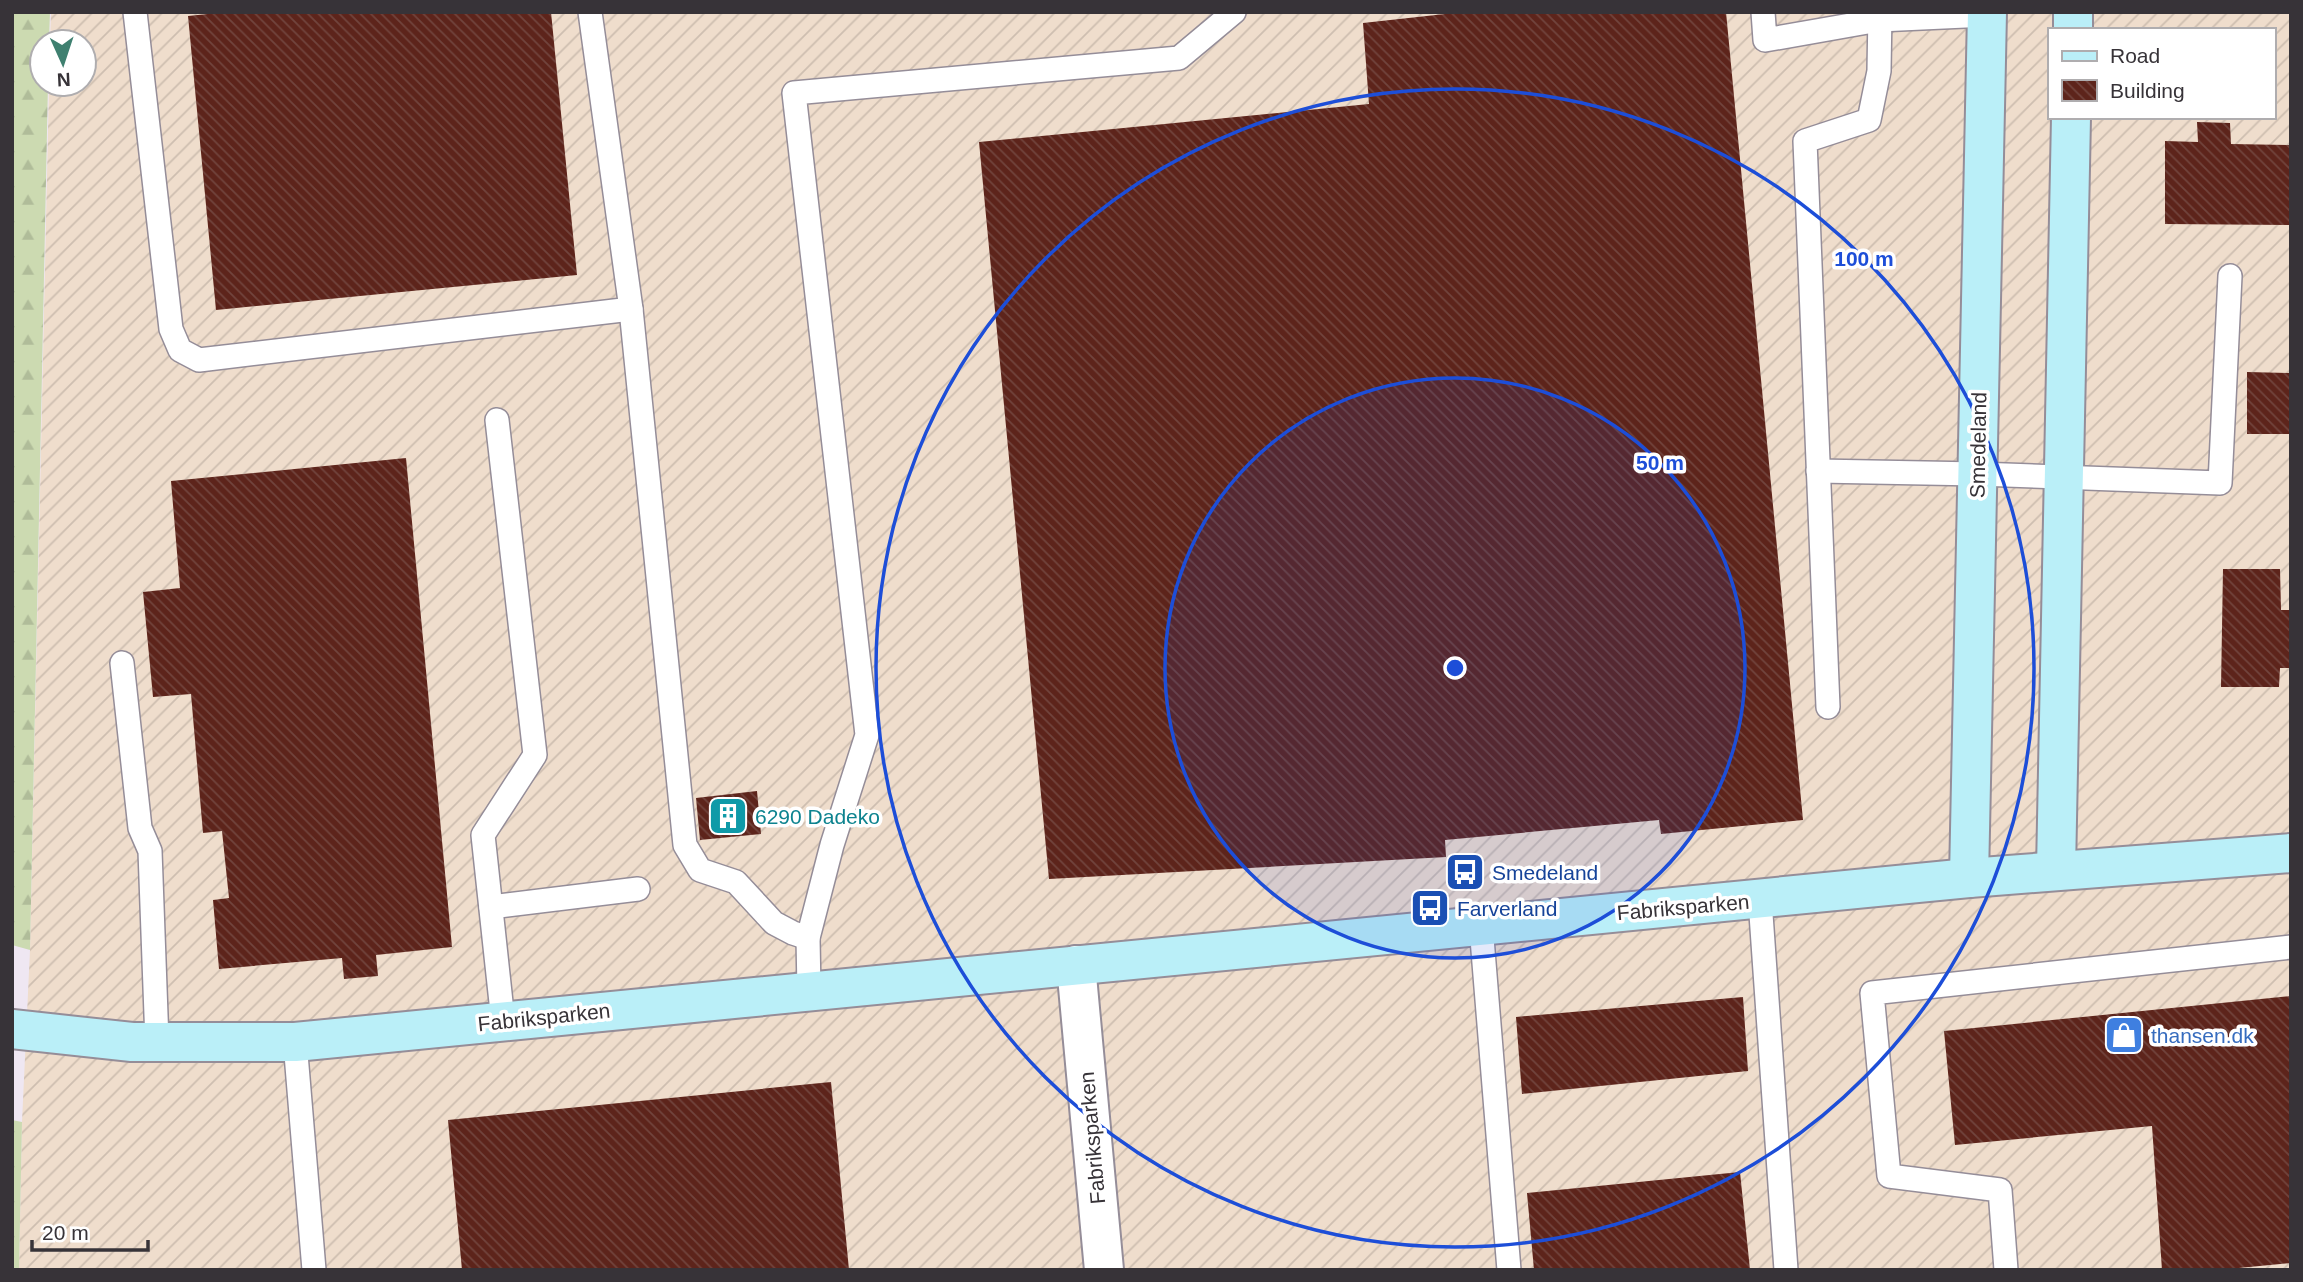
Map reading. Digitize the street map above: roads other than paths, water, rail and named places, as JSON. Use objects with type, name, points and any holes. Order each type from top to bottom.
[{"type":"street","name":"Smedeland","points":[[1969,878],[1987,14]]},
{"type":"street","points":[[2056,870],[2071,119]]},
{"type":"street","name":"Fabriksparken","points":[[12,1029],[132,1042],[295,1042],[1969,878],[2291,853]]},
{"type":"street","name":"Fabriksparken","points":[[1076,965],[1104,1270]]},
{"type":"lane","points":[[135,12],[171,329],[180,350],[199,360],[631,309]]},
{"type":"lane","points":[[590,12],[631,309],[685,845],[700,870],[736,881],[774,923],[808,938]]},
{"type":"lane","points":[[809,991],[808,938],[832,845],[867,734],[794,93],[1179,58],[1234,12]]},
{"type":"lane","points":[[1763,12],[1765,40],[1880,16],[1987,14]]},
{"type":"lane","points":[[1828,708],[1805,141],[1869,120],[1878,71],[1880,16]]},
{"type":"lane","points":[[1818,471],[2220,483],[2230,276]]},
{"type":"lane","points":[[497,420],[535,755],[483,835],[503,1021]]},
{"type":"lane","points":[[122,663],[140,828],[150,851],[157,1042]]},
{"type":"lane","points":[[491,907],[638,889]]},
{"type":"lane","points":[[1760,900],[1786,1270]]},
{"type":"lane","points":[[1481,926],[1509,1270]]},
{"type":"lane","points":[[2006,1270],[2000,1190],[1889,1175],[1872,993],[2291,947]]},
{"type":"lane","points":[[295,1042],[314,1270]]},
{"type":"place","name":"6290 Dadeko","points":[[728,816]]},
{"type":"place","name":"Smedeland","points":[[1465,872]]},
{"type":"place","name":"Farverland","points":[[1430,908]]},
{"type":"place","name":"thansen.dk","points":[[2124,1035]]}]
